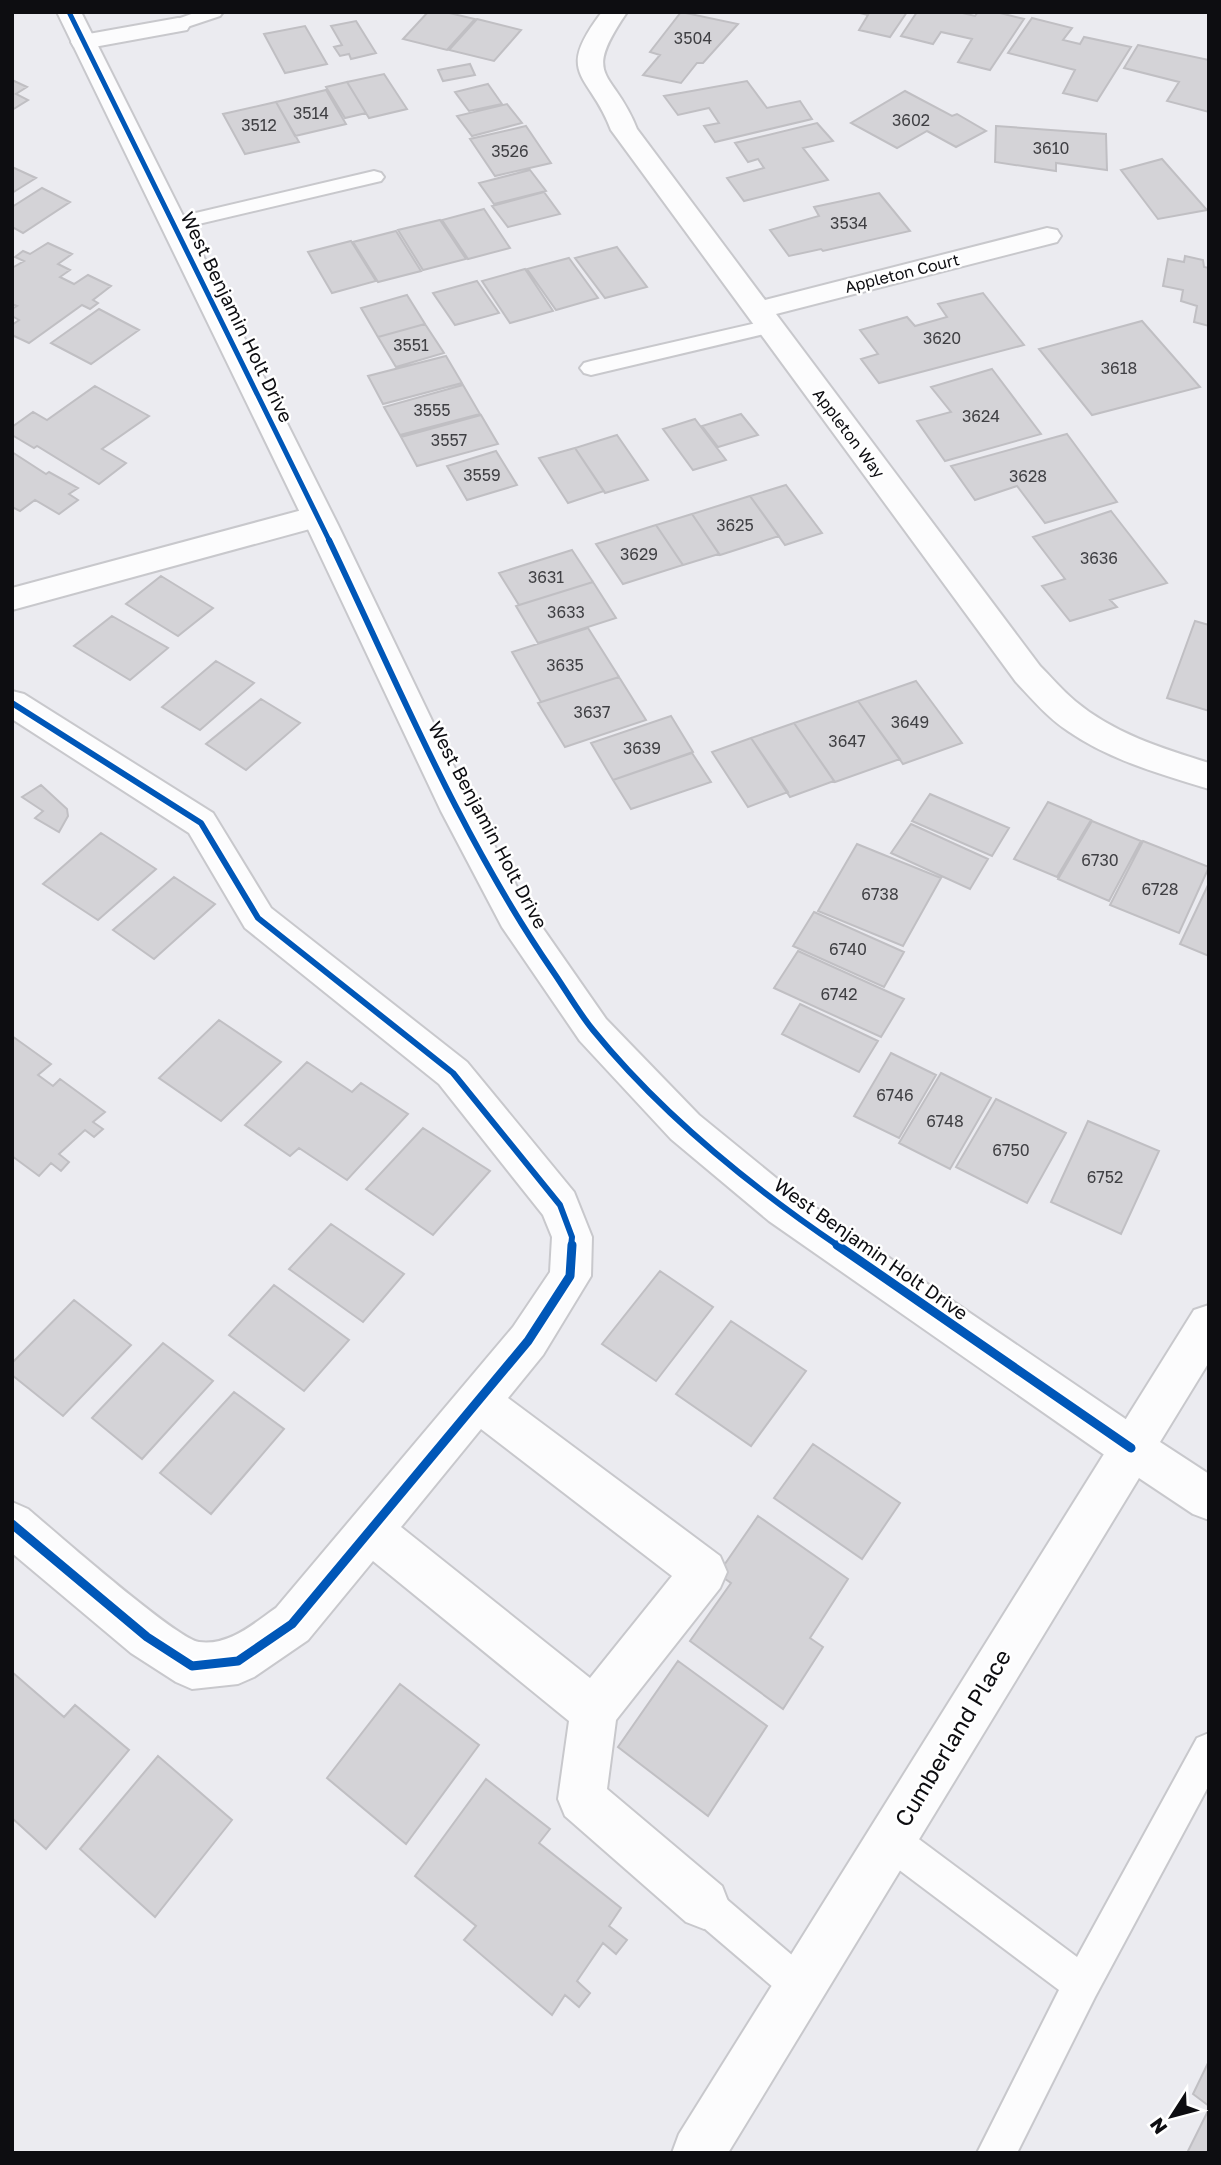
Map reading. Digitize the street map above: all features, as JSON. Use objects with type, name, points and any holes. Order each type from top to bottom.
[{"type":"street","name":"Appleton Way","points":[[615,12],[592,47],[591,75],[616,109],[624,130],[1028,674],[1063,710],[1089,728],[1151,757],[1209,776]]},
{"type":"street","name":"West Benjamin Holt Drive","points":[[178,25],[76,27],[458,811],[514,917],[593,1030],[685,1127],[783,1208],[1209,1499]]},
{"type":"street","name":"Appleton Court","points":[[764,318],[1047,236]]},
{"type":"street","points":[[12,599],[317,517]]},
{"type":"street","points":[[12,703],[201,823],[258,918],[453,1073],[560,1205],[572,1237],[570,1276],[528,1341],[292,1624],[238,1661],[192,1666],[147,1637],[12,1524]]},
{"type":"street","name":"Cumberland Place","points":[[698,2153],[1209,1324]]},
{"type":"street","points":[[478,1401],[704,1572],[594,1711],[582,1799],[704,1904]]},
{"type":"street","points":[[370,1530],[594,1711]]},
{"type":"lane","points":[[178,25],[214,12]]},
{"type":"lane","points":[[173,224],[374,177]]},
{"type":"lane","points":[[591,368],[764,318]]},
{"type":"lane","points":[[996,2153],[1082,1984],[1209,1750]]},
{"type":"lane","points":[[891,1840],[1082,1984]]},
{"type":"lane","points":[[704,1904],[800,1986]]},
{"type":"building","points":[[428,12],[445,12],[475,19],[447,50],[403,39]]},
{"type":"building","points":[[681,12],[738,24],[703,63],[697,63],[681,83],[643,75],[660,55],[650,52]]},
{"type":"building","points":[[856,12],[907,12],[890,37],[859,30],[868,15]]},
{"type":"building","points":[[917,12],[958,12],[975,16],[978,12],[996,12],[1024,19],[990,70],[958,62],[972,39],[941,32],[933,44],[901,36]]},
{"type":"building","points":[[1032,18],[1072,28],[1063,40],[1080,44],[1084,37],[1131,47],[1097,101],[1063,93],[1075,70],[1008,53]]},
{"type":"building","points":[[477,19],[521,30],[494,61],[449,50]]},
{"type":"building","points":[[356,21],[376,53],[351,59],[349,54],[340,56],[334,47],[342,45],[331,26]]},
{"type":"building","points":[[305,26],[327,64],[285,73],[264,34]]},
{"type":"building","points":[[1138,45],[1209,60],[1209,112],[1167,101],[1179,82],[1124,68]]},
{"type":"building","points":[[470,64],[475,75],[443,81],[438,70]]},
{"type":"building","points":[[384,74],[407,109],[369,118],[347,82]]},
{"type":"building","points":[[12,80],[27,87],[16,94],[28,100],[12,110]]},
{"type":"building","points":[[747,81],[767,108],[800,101],[812,119],[715,142],[704,126],[719,123],[709,108],[678,115],[664,96]]},
{"type":"building","points":[[347,82],[366,113],[345,118],[326,87]]},
{"type":"building","points":[[488,84],[502,104],[469,111],[455,92]]},
{"type":"building","points":[[326,90],[346,124],[295,136],[276,102]]},
{"type":"building","points":[[905,91],[952,116],[957,114],[986,131],[956,147],[927,131],[897,148],[851,123]]},
{"type":"building","points":[[276,102],[299,142],[245,154],[223,114]]},
{"type":"building","points":[[507,104],[522,123],[472,136],[457,116]]},
{"type":"building","points":[[817,123],[833,141],[803,148],[828,180],[744,201],[727,178],[764,168],[758,159],[748,162],[735,143]]},
{"type":"building","points":[[526,126],[551,163],[495,176],[470,139]]},
{"type":"building","points":[[996,126],[1106,134],[1107,170],[1056,163],[1056,171],[995,162]]},
{"type":"building","points":[[1162,159],[1207,210],[1158,219],[1121,170]]},
{"type":"building","points":[[12,167],[36,178],[12,193]]},
{"type":"building","points":[[530,170],[546,191],[494,204],[479,183]]},
{"type":"building","points":[[42,188],[70,202],[23,233],[12,227],[12,207]]},
{"type":"building","points":[[544,192],[560,214],[508,227],[492,206]]},
{"type":"building","points":[[879,193],[910,231],[789,256],[770,230],[819,216],[814,207]]},
{"type":"building","points":[[484,209],[510,248],[468,259],[442,220]]},
{"type":"building","points":[[440,220],[466,259],[423,270],[398,230]]},
{"type":"building","points":[[396,231],[421,271],[378,282],[353,242]]},
{"type":"building","points":[[351,241],[376,281],[332,293],[308,252]]},
{"type":"building","points":[[48,243],[72,254],[58,264],[70,270],[60,277],[74,284],[88,275],[111,286],[93,300],[98,303],[90,309],[82,305],[29,343],[12,335],[12,325],[19,320],[12,316],[12,309],[17,306],[12,304],[12,268],[24,261],[15,257],[23,251],[30,254]]},
{"type":"building","points":[[617,247],[647,287],[605,298],[575,258]]},
{"type":"building","points":[[1185,256],[1203,260],[1204,267],[1209,268],[1209,326],[1194,322],[1197,306],[1181,301],[1183,290],[1163,286],[1168,259],[1184,262]]},
{"type":"building","points":[[569,258],[598,298],[556,310],[527,269]]},
{"type":"building","points":[[525,269],[553,311],[510,323],[482,281]]},
{"type":"building","points":[[477,281],[499,313],[455,325],[433,293]]},
{"type":"building","points":[[983,293],[1024,345],[879,383],[861,359],[878,354],[860,330],[907,317],[915,326],[947,317],[938,304]]},
{"type":"building","points":[[407,295],[425,324],[378,337],[361,308]]},
{"type":"building","points":[[99,309],[139,330],[91,364],[51,343]]},
{"type":"building","points":[[1142,321],[1200,387],[1092,415],[1039,349]]},
{"type":"building","points":[[425,324],[444,353],[396,367],[378,337]]},
{"type":"building","points":[[446,356],[462,383],[383,404],[368,376]]},
{"type":"building","points":[[992,369],[1041,434],[945,461],[917,421],[951,412],[931,387]]},
{"type":"building","points":[[463,385],[480,414],[400,435],[384,407]]},
{"type":"building","points":[[95,386],[149,416],[102,449],[126,463],[99,484],[37,446],[34,448],[12,435],[12,427],[33,412],[47,420]]},
{"type":"building","points":[[741,414],[758,435],[718,447],[702,426]]},
{"type":"building","points":[[481,415],[498,444],[417,466],[401,437]]},
{"type":"building","points":[[695,419],[726,460],[693,470],[663,429]]},
{"type":"building","points":[[1067,434],[1117,502],[1045,523],[1017,486],[975,500],[951,466]]},
{"type":"building","points":[[617,435],[648,480],[605,493],[575,448]]},
{"type":"building","points":[[575,448],[604,491],[568,503],[539,458]]},
{"type":"building","points":[[496,451],[517,485],[467,500],[447,466]]},
{"type":"building","points":[[12,452],[46,474],[49,472],[78,488],[69,494],[78,500],[59,514],[35,500],[20,511],[12,507]]},
{"type":"building","points":[[786,485],[822,533],[785,545],[750,496]]},
{"type":"building","points":[[750,496],[779,536],[720,555],[692,514]]},
{"type":"building","points":[[1111,511],[1167,583],[1110,600],[1117,607],[1070,621],[1042,586],[1065,579],[1033,537]]},
{"type":"building","points":[[692,514],[719,554],[683,565],[656,525]]},
{"type":"building","points":[[656,525],[683,565],[623,584],[596,544]]},
{"type":"building","points":[[572,550],[593,582],[519,605],[499,573]]},
{"type":"building","points":[[161,576],[213,608],[178,636],[126,604]]},
{"type":"building","points":[[593,582],[616,618],[538,643],[516,606]]},
{"type":"building","points":[[112,616],[168,648],[130,680],[74,646]]},
{"type":"building","points":[[1195,621],[1209,625],[1209,711],[1167,698]]},
{"type":"building","points":[[588,628],[619,677],[541,702],[512,652]]},
{"type":"building","points":[[216,661],[254,683],[200,730],[162,707]]},
{"type":"building","points":[[619,677],[646,720],[565,747],[538,703]]},
{"type":"building","points":[[916,681],[962,743],[903,764],[858,701]]},
{"type":"building","points":[[261,699],[300,723],[246,770],[206,744]]},
{"type":"building","points":[[858,701],[900,759],[835,782],[794,723]]},
{"type":"building","points":[[671,716],[693,752],[613,780],[591,743]]},
{"type":"building","points":[[794,723],[834,781],[790,797],[751,738]]},
{"type":"building","points":[[751,738],[788,792],[748,807],[712,752]]},
{"type":"building","points":[[692,753],[711,782],[631,809],[613,780]]},
{"type":"building","points":[[41,785],[67,809],[68,816],[59,832],[35,818],[43,811],[22,797]]},
{"type":"building","points":[[930,794],[1009,828],[992,856],[912,821]]},
{"type":"building","points":[[1048,802],[1091,820],[1057,877],[1014,859]]},
{"type":"building","points":[[1092,821],[1141,841],[1109,901],[1058,879]]},
{"type":"building","points":[[911,824],[988,859],[970,889],[891,853]]},
{"type":"building","points":[[101,833],[156,869],[98,920],[43,884]]},
{"type":"building","points":[[1143,841],[1209,867],[1179,933],[1110,905]]},
{"type":"building","points":[[857,844],[941,878],[903,946],[818,911]]},
{"type":"building","points":[[174,877],[215,904],[154,959],[113,930]]},
{"type":"building","points":[[1209,883],[1209,956],[1180,944]]},
{"type":"building","points":[[814,912],[904,952],[884,987],[793,946]]},
{"type":"building","points":[[798,951],[904,999],[881,1037],[774,988]]},
{"type":"building","points":[[800,1004],[878,1041],[859,1072],[782,1034]]},
{"type":"building","points":[[219,1020],[281,1062],[221,1121],[159,1078]]},
{"type":"building","points":[[12,1036],[51,1064],[38,1075],[53,1086],[60,1079],[105,1112],[93,1122],[103,1129],[94,1137],[85,1130],[59,1154],[69,1162],[61,1171],[51,1163],[39,1176],[12,1156]]},
{"type":"building","points":[[891,1053],[936,1075],[899,1138],[854,1116]]},
{"type":"building","points":[[307,1062],[352,1092],[361,1083],[408,1114],[347,1180],[299,1148],[290,1156],[245,1125]]},
{"type":"building","points":[[941,1073],[991,1098],[950,1169],[899,1143]]},
{"type":"building","points":[[996,1099],[1066,1133],[1027,1203],[956,1167]]},
{"type":"building","points":[[1088,1121],[1159,1151],[1121,1234],[1051,1202]]},
{"type":"building","points":[[423,1128],[490,1171],[433,1235],[366,1189]]},
{"type":"building","points":[[331,1224],[404,1274],[363,1322],[289,1269]]},
{"type":"building","points":[[660,1271],[713,1307],[656,1381],[602,1344]]},
{"type":"building","points":[[274,1285],[349,1340],[304,1391],[229,1335]]},
{"type":"building","points":[[74,1300],[131,1345],[63,1416],[12,1375],[12,1363]]},
{"type":"building","points":[[731,1321],[806,1371],[751,1446],[676,1394]]},
{"type":"building","points":[[163,1343],[213,1381],[142,1459],[92,1418]]},
{"type":"building","points":[[234,1392],[284,1429],[211,1514],[160,1473]]},
{"type":"building","points":[[813,1444],[900,1503],[862,1559],[774,1498]]},
{"type":"building","points":[[758,1516],[848,1579],[810,1638],[823,1647],[783,1709],[690,1641],[731,1583],[718,1574]]},
{"type":"building","points":[[678,1661],[767,1726],[708,1816],[618,1747]]},
{"type":"building","points":[[12,1672],[64,1717],[75,1705],[129,1750],[46,1849],[12,1818]]},
{"type":"building","points":[[400,1684],[479,1745],[406,1844],[327,1778]]},
{"type":"building","points":[[158,1756],[232,1820],[155,1917],[80,1849]]},
{"type":"building","points":[[486,1779],[550,1829],[539,1843],[621,1908],[609,1926],[627,1940],[616,1954],[603,1943],[577,1981],[590,1993],[579,2007],[565,1995],[552,2015],[464,1940],[476,1926],[415,1876]]},
{"type":"building","points":[[1209,2061],[1209,2106],[1193,2094]]},
{"type":"building","points":[[1209,2109],[1209,2153],[1187,2153]]},
{"type":"cycle path","points":[[69,12],[322,525],[458,811],[515,917],[593,1030],[685,1127],[783,1208],[1131,1448]]},
{"type":"cycle path","points":[[12,703],[201,823],[258,918],[453,1073],[560,1205],[572,1237],[570,1276],[528,1341],[292,1624],[238,1661],[192,1666],[147,1637],[12,1524]]}]
